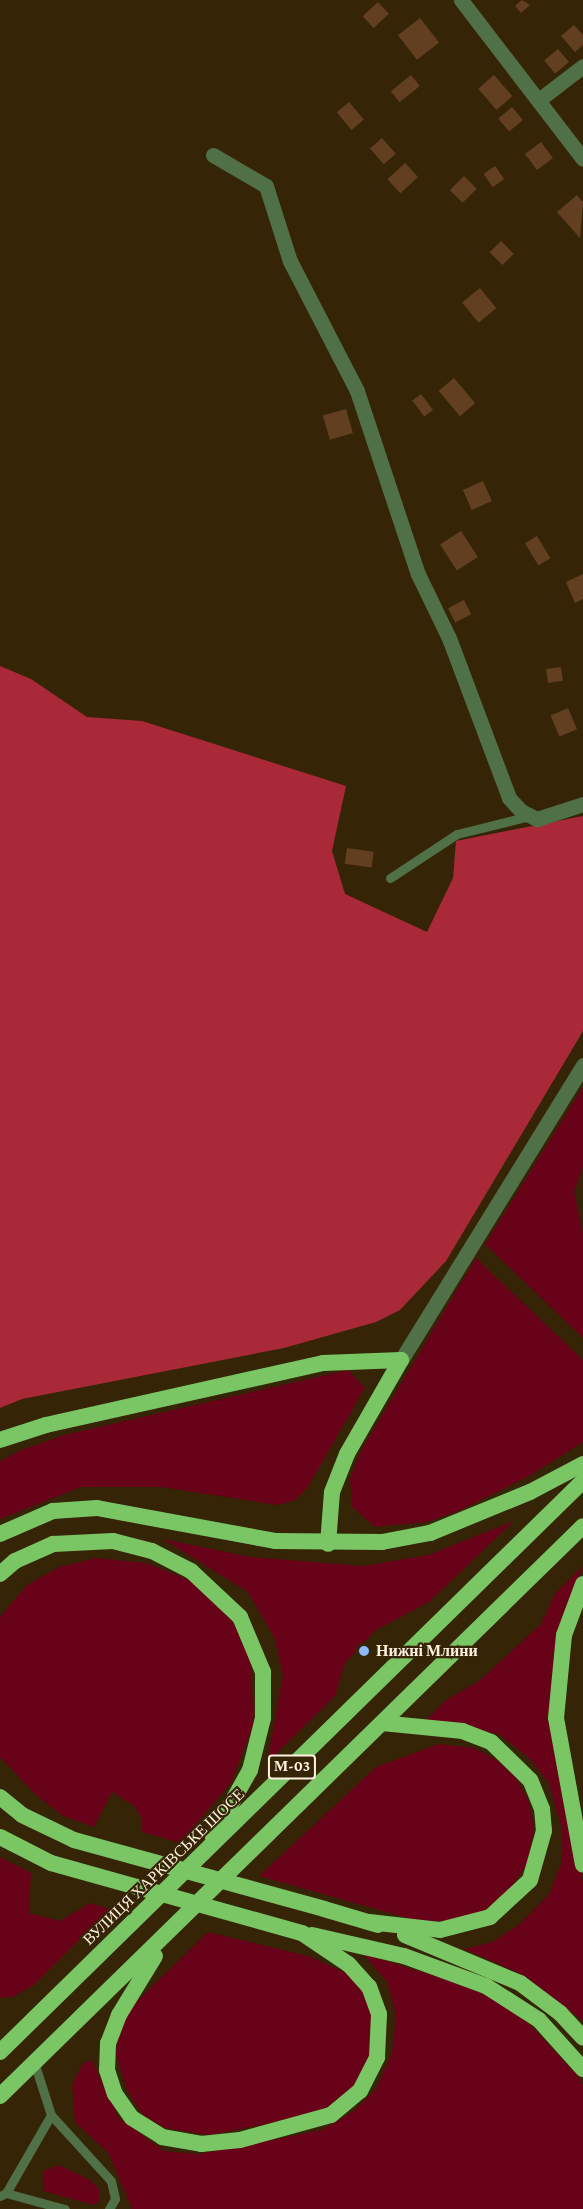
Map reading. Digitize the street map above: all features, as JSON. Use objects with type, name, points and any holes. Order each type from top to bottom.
[{"type":"highway","points":[[0,1440],[46,1425],[323,1363],[401,1360]]},
{"type":"highway","points":[[328,1544],[332,1492],[347,1454],[401,1360]]},
{"type":"highway","points":[[0,1534],[53,1511],[97,1508],[275,1541],[328,1544],[382,1542],[430,1533],[530,1492],[583,1464]]},
{"type":"highway","name":"ВУЛИЦЯ ХАРКІВСЬКЕ ШОСЕ","points":[[0,2052],[194,1865],[583,1481]]},
{"type":"highway","name":"М-03","points":[[0,2096],[177,1926],[583,1526]]},
{"type":"highway","points":[[0,1574],[15,1561],[53,1544],[113,1541],[152,1551],[191,1570],[240,1617],[263,1672],[261,1733],[237,1796],[194,1865]]},
{"type":"highway","points":[[583,1584],[564,1635],[556,1718],[583,1865]]},
{"type":"highway","points":[[369,1922],[440,1930],[490,1917],[512,1901],[530,1880],[544,1831],[536,1789],[501,1748],[463,1731],[382,1723]]},
{"type":"highway","points":[[0,1797],[22,1815],[74,1840],[369,1922],[507,1975],[547,2002],[583,2038]]},
{"type":"highway","points":[[0,1837],[51,1863],[302,1933],[404,1956],[479,1982],[528,2010],[583,2068]]},
{"type":"highway","points":[[177,1926],[118,2015],[106,2056],[113,2088],[132,2118],[151,2132],[188,2143],[240,2140],[317,2121],[352,2100],[368,2080],[380,2042],[375,1999],[348,1964],[302,1933]]},
{"type":"street","points":[[461,0],[540,99],[583,159]]},
{"type":"street","points":[[540,99],[583,66]]},
{"type":"street","points":[[213,155],[266,186],[290,261],[357,391],[418,574],[449,638],[509,798],[530,816],[537,819],[583,804]]},
{"type":"street","points":[[401,1360],[583,1065]]},
{"type":"lane","points":[[390,878],[457,834],[530,816]]},
{"type":"lane","points":[[34,2062],[51,2115],[111,2181],[115,2199],[109,2209]]},
{"type":"lane","points":[[51,2115],[3,2194],[65,2209]]},
{"type":"shaded area","points":[[0,666],[31,679],[87,717],[142,721],[346,786],[332,851],[345,894],[427,932],[453,878],[456,841],[583,816],[583,1031],[446,1261],[400,1310],[376,1322],[284,1348],[22,1399],[0,1408]]},
{"type":"shaded area","points":[[583,1087],[583,1167],[574,1192],[583,1233],[583,1338],[485,1244]]},
{"type":"shaded area","points":[[476,1258],[583,1360],[583,1442],[529,1476],[461,1510],[427,1522],[375,1527],[352,1507],[350,1479],[362,1449]]},
{"type":"shaded area","points":[[348,1370],[365,1388],[308,1487],[294,1501],[276,1505],[161,1487],[81,1487],[0,1519],[0,1461],[21,1450],[64,1435]]},
{"type":"shaded area","points":[[514,1521],[429,1602],[376,1630],[345,1663],[335,1696],[267,1763],[283,1675],[274,1637],[248,1592],[163,1539],[251,1557],[363,1566],[428,1555]]},
{"type":"shaded area","points":[[96,1558],[146,1563],[189,1580],[225,1609],[250,1652],[254,1723],[231,1783],[180,1843],[142,1832],[142,1819],[134,1806],[112,1792],[94,1827],[63,1816],[36,1795],[0,1757],[0,1617],[27,1585],[59,1567]]},
{"type":"shaded area","points":[[583,1566],[569,1602],[558,1774],[583,1883],[583,2021],[525,1976],[464,1949],[492,1942],[520,1924],[549,1894],[561,1864],[562,1829],[549,1783],[529,1758],[500,1735],[457,1724],[424,1722],[446,1700],[479,1681],[541,1624],[556,1592]]},
{"type":"shaded area","points":[[439,1744],[474,1748],[497,1760],[516,1778],[529,1802],[534,1829],[527,1864],[508,1892],[481,1913],[456,1921],[418,1921],[259,1876],[376,1767]]},
{"type":"shaded area","points":[[0,1857],[31,1873],[29,1913],[60,1921],[90,1903],[110,1909],[35,1984],[13,1997],[0,1998]]},
{"type":"shaded area","points":[[208,1932],[308,1956],[346,1973],[369,1999],[375,2036],[368,2067],[347,2099],[325,2113],[209,2135],[164,2128],[142,2114],[127,2090],[116,2055],[119,2028],[134,2004]]},
{"type":"shaded area","points":[[363,1954],[459,1983],[517,2011],[578,2076],[583,2085],[583,2209],[132,2209],[109,2154],[75,2122],[72,2085],[83,2063],[92,2060],[119,2118],[164,2151],[200,2154],[322,2130],[354,2111],[376,2089],[392,2053],[396,2016],[387,1982]]},
{"type":"shaded area","points":[[59,2165],[90,2180],[99,2189],[99,2202],[94,2205],[43,2191],[43,2171]]},
{"type":"building","points":[[522,0],[530,5],[521,13],[515,6]]},
{"type":"building","points":[[378,2],[389,14],[374,28],[363,16]]},
{"type":"building","points":[[420,18],[439,42],[417,60],[398,35]]},
{"type":"building","points":[[574,25],[583,35],[583,45],[575,52],[561,36]]},
{"type":"building","points":[[558,49],[569,62],[555,74],[544,61]]},
{"type":"building","points":[[411,75],[420,86],[400,102],[391,91]]},
{"type":"building","points":[[494,75],[512,96],[497,110],[478,89]]},
{"type":"building","points":[[349,102],[364,120],[352,130],[337,112]]},
{"type":"building","points":[[512,107],[523,120],[509,132],[498,119]]},
{"type":"building","points":[[382,138],[396,154],[384,164],[370,148]]},
{"type":"building","points":[[541,142],[553,158],[537,170],[525,154]]},
{"type":"building","points":[[405,163],[418,177],[400,193],[387,179]]},
{"type":"building","points":[[495,166],[504,179],[493,187],[484,174]]},
{"type":"building","points":[[464,176],[477,189],[463,203],[450,190]]},
{"type":"building","points":[[577,195],[583,202],[580,238],[557,212]]},
{"type":"building","points":[[501,241],[514,254],[502,265],[490,252]]},
{"type":"building","points":[[480,288],[496,308],[478,323],[462,302]]},
{"type":"building","points":[[454,378],[475,403],[460,416],[439,391]]},
{"type":"building","points":[[421,394],[433,410],[424,417],[412,401]]},
{"type":"building","points":[[346,409],[353,433],[330,440],[323,416]]},
{"type":"building","points":[[483,481],[492,501],[472,510],[463,490]]},
{"type":"building","points":[[461,531],[478,557],[457,571],[440,545]]},
{"type":"building","points":[[537,536],[550,558],[538,565],[525,543]]},
{"type":"building","points":[[583,574],[583,599],[575,603],[566,582]]},
{"type":"building","points":[[464,600],[471,614],[455,622],[448,608]]},
{"type":"building","points":[[561,667],[563,681],[548,683],[546,669]]},
{"type":"building","points":[[568,708],[577,729],[559,737],[551,715]]},
{"type":"building","points":[[347,848],[374,852],[372,868],[345,864]]},
{"type":"place","name":"Нижні Млини","points":[[364,1651]]}]
